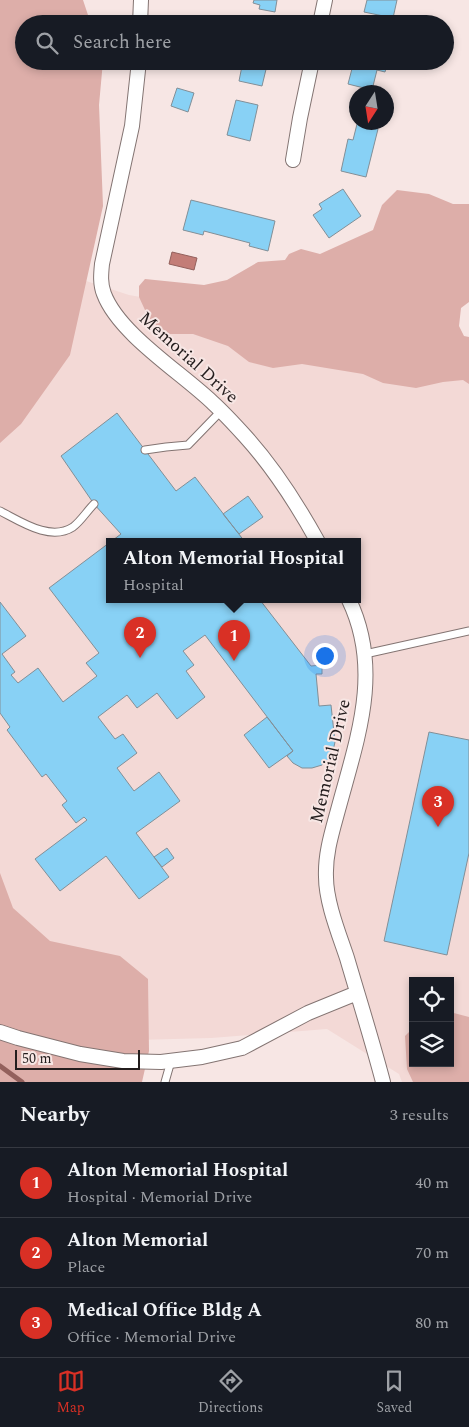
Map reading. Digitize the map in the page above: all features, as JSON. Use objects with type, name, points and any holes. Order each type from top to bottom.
[{"type":"street","points":[[140,15],[141,0]]},
{"type":"street","points":[[322,15],[325,0]]},
{"type":"street","name":"Memorial Drive","points":[[138,70],[132,126],[102,264],[101,279],[103,290],[110,307],[130,331],[222,411],[274,470],[316,538]]},
{"type":"street","points":[[294,160],[310,70]]},
{"type":"street","name":"Memorial Drive","points":[[350,603],[366,654],[366,682],[361,716],[328,848],[326,878],[333,916],[383,1082]]},
{"type":"street","points":[[0,1032],[80,1054],[123,1061],[171,1061],[202,1057],[242,1048],[308,1013],[357,993]]},
{"type":"lane","points":[[145,450],[166,446],[188,445],[222,411]]},
{"type":"lane","points":[[0,511],[33,528],[49,532],[72,527],[94,504]]},
{"type":"lane","points":[[366,654],[469,631]]},
{"type":"lane","points":[[165,1082],[171,1061]]},
{"type":"shaded area","points":[[0,0],[83,0],[88,15],[15,15],[15,70],[102,70],[99,105],[103,206],[70,355],[21,424],[0,443]]},
{"type":"shaded area","points":[[397,190],[429,194],[453,204],[469,204],[469,302],[461,308],[459,326],[464,336],[469,337],[469,384],[463,380],[416,388],[383,383],[363,374],[302,364],[273,368],[249,362],[228,346],[193,334],[170,334],[151,323],[139,297],[139,286],[145,279],[204,285],[227,280],[258,262],[285,260],[289,254],[301,249],[320,254],[373,230],[382,205]]},
{"type":"shaded area","points":[[172,252],[197,258],[194,270],[169,264]]},
{"type":"shaded area","points":[[77,278],[129,295],[469,354],[469,1082],[402,1082],[399,1074],[327,1029],[211,1038],[137,1040],[0,968],[0,281]]},
{"type":"shaded area","points":[[0,873],[13,908],[50,941],[120,956],[148,979],[149,1051],[142,1082],[0,1082]]},
{"type":"shaded area","points":[[454,1013],[469,1017],[469,1082],[413,1082],[407,1069],[405,1036],[409,1032],[409,1067],[454,1067]]},
{"type":"building","points":[[254,0],[277,0],[275,12],[259,9],[260,5],[253,3]]},
{"type":"building","points":[[367,0],[397,0],[394,15],[378,15],[364,12]]},
{"type":"building","points":[[241,70],[266,70],[262,86],[239,81]]},
{"type":"building","points":[[352,70],[377,70],[373,85],[348,84]]},
{"type":"building","points":[[177,88],[194,93],[188,112],[171,106]]},
{"type":"building","points":[[236,100],[258,105],[250,141],[227,135]]},
{"type":"building","points":[[356,130],[378,130],[366,177],[341,171],[348,139],[353,140]]},
{"type":"building","points":[[343,189],[361,216],[329,238],[313,215],[322,209],[319,204]]},
{"type":"building","points":[[191,200],[275,221],[268,251],[249,246],[250,243],[204,231],[203,235],[183,230]]},
{"type":"building","points":[[117,413],[176,491],[195,477],[242,538],[116,538],[121,534],[94,504],[61,456]]},
{"type":"building","points":[[248,496],[263,517],[239,534],[223,514]]},
{"type":"building","points":[[106,545],[106,603],[262,603],[311,666],[322,665],[322,674],[316,674],[319,706],[331,705],[335,742],[329,759],[322,765],[312,768],[302,768],[293,763],[287,756],[293,751],[205,635],[183,651],[194,665],[186,671],[205,697],[177,719],[157,693],[137,708],[127,695],[98,717],[115,739],[123,734],[137,753],[117,768],[134,791],[159,772],[180,801],[136,833],[169,877],[139,899],[106,856],[60,891],[35,859],[87,820],[84,817],[76,823],[62,805],[67,801],[46,774],[42,777],[7,730],[10,727],[0,713],[0,602],[26,636],[2,654],[15,672],[11,675],[18,683],[38,668],[63,702],[97,676],[86,663],[99,653],[49,588]]},
{"type":"building","points":[[267,717],[293,751],[269,768],[244,735]]},
{"type":"building","points":[[429,732],[469,740],[469,853],[447,955],[384,941]]},
{"type":"building","points":[[167,848],[174,858],[162,867],[154,857]]},
{"type":"waterway","points":[[0,1066],[22,1082]]},
{"type":"place","name":"Alton Memorial","points":[[140,658]]},
{"type":"place","name":"Alton Memorial Hospital","points":[[234,661]]},
{"type":"place","name":"Medical Office Bldg A","points":[[438,827]]}]
